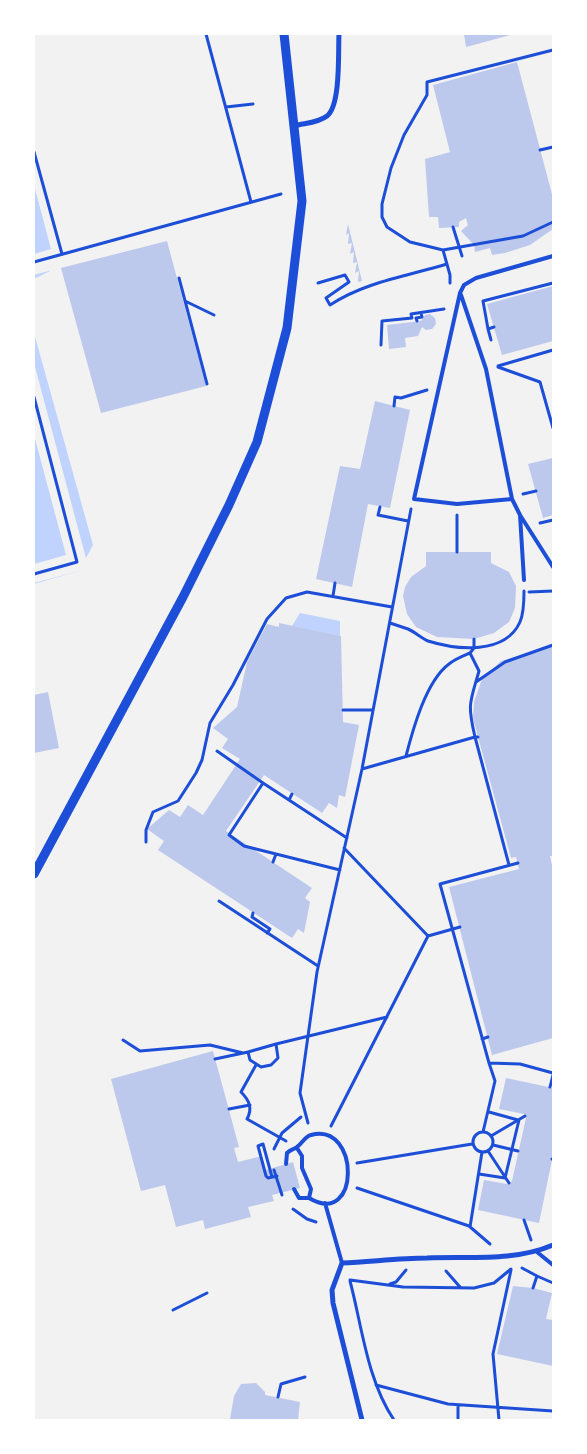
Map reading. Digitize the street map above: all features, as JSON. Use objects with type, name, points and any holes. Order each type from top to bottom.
[{"type":"street","points":[[34,874],[183,598],[229,505],[257,442],[287,328],[300,230],[301,189],[284,34]]},
{"type":"street","points":[[294,126],[318,121],[328,115],[336,106],[339,34]]},
{"type":"street","points":[[362,1420],[333,1303],[332,1290],[335,1276],[342,1263],[426,1258],[470,1258],[538,1252],[553,1245]]},
{"type":"lane","points":[[512,499],[457,504],[414,499],[460,293],[464,285],[476,278],[553,256]]},
{"type":"lane","points":[[460,293],[486,369],[512,499],[553,567]]},
{"type":"lane","points":[[520,515],[524,580]]},
{"type":"lane","points":[[286,1164],[287,1153],[297,1148],[311,1134],[326,1135],[334,1140],[342,1148],[348,1164],[350,1174],[348,1184],[345,1191],[333,1201],[325,1203],[309,1198],[299,1198],[294,1189]]},
{"type":"lane","points":[[297,1148],[302,1156],[302,1168],[311,1189],[309,1198]]},
{"type":"lane","points":[[325,1203],[342,1263]]},
{"type":"lane","points":[[538,1252],[553,1264]]},
{"type":"path","points":[[206,34],[251,202]]},
{"type":"path","points":[[553,50],[427,82],[427,95],[404,135],[391,168],[382,204],[382,217],[387,227],[410,242],[442,250],[523,236],[553,222]]},
{"type":"path","points":[[226,107],[253,104]]},
{"type":"path","points":[[540,150],[553,147]]},
{"type":"path","points":[[34,152],[62,254]]},
{"type":"path","points":[[34,262],[281,194]]},
{"type":"path","points":[[453,227],[462,256]]},
{"type":"path","points":[[442,250],[450,279],[448,292]]},
{"type":"path","points":[[318,283],[345,276],[349,282],[326,298],[330,305],[350,292],[367,286],[447,264]]},
{"type":"path","points":[[179,278],[207,384]]},
{"type":"path","points":[[488,329],[483,302],[553,283]]},
{"type":"path","points":[[443,314],[446,300]]},
{"type":"path","points":[[185,301],[214,315]]},
{"type":"path","points":[[382,345],[382,321],[412,318],[411,314],[444,309]]},
{"type":"path","points":[[417,321],[416,318],[422,317],[421,312]]},
{"type":"path","points":[[553,350],[497,366],[540,382],[553,428]]},
{"type":"path","points":[[394,406],[395,397],[402,398],[428,390]]},
{"type":"path","points":[[34,397],[77,562],[34,574]]},
{"type":"path","points":[[523,494],[536,491]]},
{"type":"path","points":[[311,1134],[300,1093],[318,966],[362,768],[408,521],[414,499]]},
{"type":"path","points":[[380,506],[378,515],[408,521]]},
{"type":"path","points":[[457,513],[457,552]]},
{"type":"path","points":[[390,623],[410,630],[428,641],[474,648],[489,646],[514,631],[521,620],[524,580]]},
{"type":"path","points":[[333,596],[335,583]]},
{"type":"path","points":[[524,592],[553,591]]},
{"type":"path","points":[[146,842],[146,830],[153,812],[180,798],[199,767],[210,723],[233,685],[267,619],[276,607],[286,598],[307,592],[392,607]]},
{"type":"path","points":[[406,756],[413,730],[436,679],[450,663],[470,653],[474,648],[474,640]]},
{"type":"path","points":[[476,683],[505,662],[553,645]]},
{"type":"path","points":[[470,653],[479,670],[469,709],[509,865]]},
{"type":"path","points":[[343,710],[373,710]]},
{"type":"path","points":[[362,768],[476,737]]},
{"type":"path","points":[[217,751],[347,838]]},
{"type":"path","points":[[263,783],[229,835],[244,846],[340,870]]},
{"type":"path","points":[[289,800],[292,794]]},
{"type":"path","points":[[344,848],[428,936]]},
{"type":"path","points":[[273,862],[276,854]]},
{"type":"path","points":[[493,1145],[488,1151],[482,1152],[477,1151],[472,1144],[474,1136],[483,1132],[495,1081],[440,884],[518,863]]},
{"type":"path","points":[[468,877],[469,882]]},
{"type":"path","points":[[219,901],[318,966]]},
{"type":"path","points":[[253,913],[252,917],[270,929],[267,933]]},
{"type":"path","points":[[326,1135],[428,936],[460,927]]},
{"type":"path","points":[[215,1059],[386,1017]]},
{"type":"path","points":[[482,1038],[488,1037]]},
{"type":"path","points":[[123,1040],[140,1050],[210,1045],[243,1053]]},
{"type":"path","points":[[248,1052],[250,1060],[256,1066],[266,1067],[275,1062],[279,1053],[276,1044]]},
{"type":"path","points":[[489,1063],[520,1064],[553,1074],[550,1087]]},
{"type":"path","points":[[256,1066],[241,1092],[250,1105],[250,1114],[247,1119],[297,1148]]},
{"type":"path","points":[[229,1110],[250,1105]]},
{"type":"path","points":[[489,1112],[519,1120]]},
{"type":"path","points":[[491,1136],[525,1116]]},
{"type":"path","points":[[505,1178],[519,1120]]},
{"type":"path","points":[[483,1132],[491,1136]]},
{"type":"path","points":[[491,1136],[493,1145]]},
{"type":"path","points":[[263,1144],[274,1177],[266,1176],[258,1146],[263,1144]]},
{"type":"path","points":[[348,1164],[472,1144]]},
{"type":"path","points":[[493,1145],[518,1151]]},
{"type":"path","points":[[488,1151],[509,1182]]},
{"type":"path","points":[[470,1226],[482,1152]]},
{"type":"path","points":[[478,1174],[505,1178]]},
{"type":"path","points":[[348,1184],[470,1226],[490,1244]]},
{"type":"path","points":[[524,1220],[530,1240]]},
{"type":"path","points":[[394,1420],[376,1385],[349,1278],[387,1285],[460,1288],[490,1285],[511,1269],[519,1267],[553,1283]]},
{"type":"path","points":[[387,1285],[396,1282],[410,1268]]},
{"type":"path","points":[[440,1268],[449,1274],[460,1288]]},
{"type":"path","points":[[499,1420],[494,1354],[511,1269]]},
{"type":"path","points":[[533,1288],[537,1276]]},
{"type":"path","points":[[173,1310],[207,1293]]},
{"type":"path","points":[[278,1397],[281,1384],[305,1377]]},
{"type":"path","points":[[376,1385],[426,1400],[458,1405],[553,1411]]},
{"type":"path","points":[[458,1405],[458,1420]]},
{"type":"water","points":[[34,185],[52,252],[50,271],[34,279]]},
{"type":"water","points":[[34,333],[93,545],[79,571],[34,584]]},
{"type":"water","points":[[300,613],[340,621],[340,636],[292,626]]},
{"type":"pier","points":[[34,183],[55,252],[52,270],[34,275],[34,254],[51,249]]},
{"type":"pier","points":[[34,363],[87,562],[83,570],[34,583],[34,564],[66,555],[34,435]]},
{"type":"building","points":[[464,34],[514,34],[466,47]]},
{"type":"building","points":[[517,62],[553,198],[553,229],[530,245],[492,255],[490,248],[475,252],[474,245],[461,231],[468,225],[466,218],[459,222],[459,227],[439,228],[438,217],[429,217],[425,159],[450,152],[433,85]]},
{"type":"building","points":[[348,224],[362,281],[358,282],[359,271],[355,273],[357,262],[353,263],[354,252],[350,254],[352,243],[348,244],[349,233],[346,235]]},
{"type":"building","points":[[167,241],[206,386],[101,413],[61,268]]},
{"type":"building","points":[[553,286],[553,341],[502,355],[487,304]]},
{"type":"building","points":[[430,314],[435,318],[436,324],[432,329],[426,330],[422,327],[418,336],[405,338],[406,347],[389,349],[387,325],[421,321],[425,315]]},
{"type":"building","points":[[375,401],[410,410],[390,508],[368,504],[352,587],[316,579],[340,466],[360,469]]},
{"type":"building","points":[[553,458],[553,515],[543,518],[528,464]]},
{"type":"building","points":[[426,552],[491,552],[491,563],[509,572],[516,586],[515,608],[509,622],[494,633],[474,639],[437,637],[416,627],[407,614],[403,596],[405,587],[411,577],[426,566]]},
{"type":"building","points":[[279,623],[341,636],[343,722],[359,725],[345,797],[339,795],[337,808],[329,803],[322,813],[264,775],[226,831],[312,888],[305,898],[310,902],[304,933],[298,929],[292,938],[158,850],[164,841],[147,829],[169,810],[180,817],[188,805],[203,815],[240,759],[222,748],[228,739],[213,728],[237,707],[247,662],[267,624],[279,627]]},
{"type":"building","points":[[553,645],[553,856],[550,856],[553,870],[553,1038],[492,1055],[449,887],[519,869],[516,857],[511,858],[478,737],[473,718],[474,702],[482,679],[501,661]]},
{"type":"building","points":[[48,692],[59,748],[34,753],[34,695]]},
{"type":"building","points":[[213,1051],[239,1147],[234,1148],[238,1162],[262,1156],[266,1170],[293,1162],[300,1188],[272,1195],[274,1201],[248,1207],[251,1217],[205,1229],[203,1220],[176,1227],[165,1185],[141,1191],[111,1079]]},
{"type":"building","points":[[506,1078],[553,1088],[553,1155],[539,1223],[478,1210],[484,1180],[507,1184],[512,1181],[526,1118],[524,1114],[499,1109]]},
{"type":"building","points":[[513,1286],[533,1288],[552,1293],[546,1319],[553,1320],[553,1366],[497,1354]]},
{"type":"building","points":[[256,1383],[265,1392],[265,1395],[300,1402],[298,1420],[230,1419],[234,1396],[241,1384]]}]
